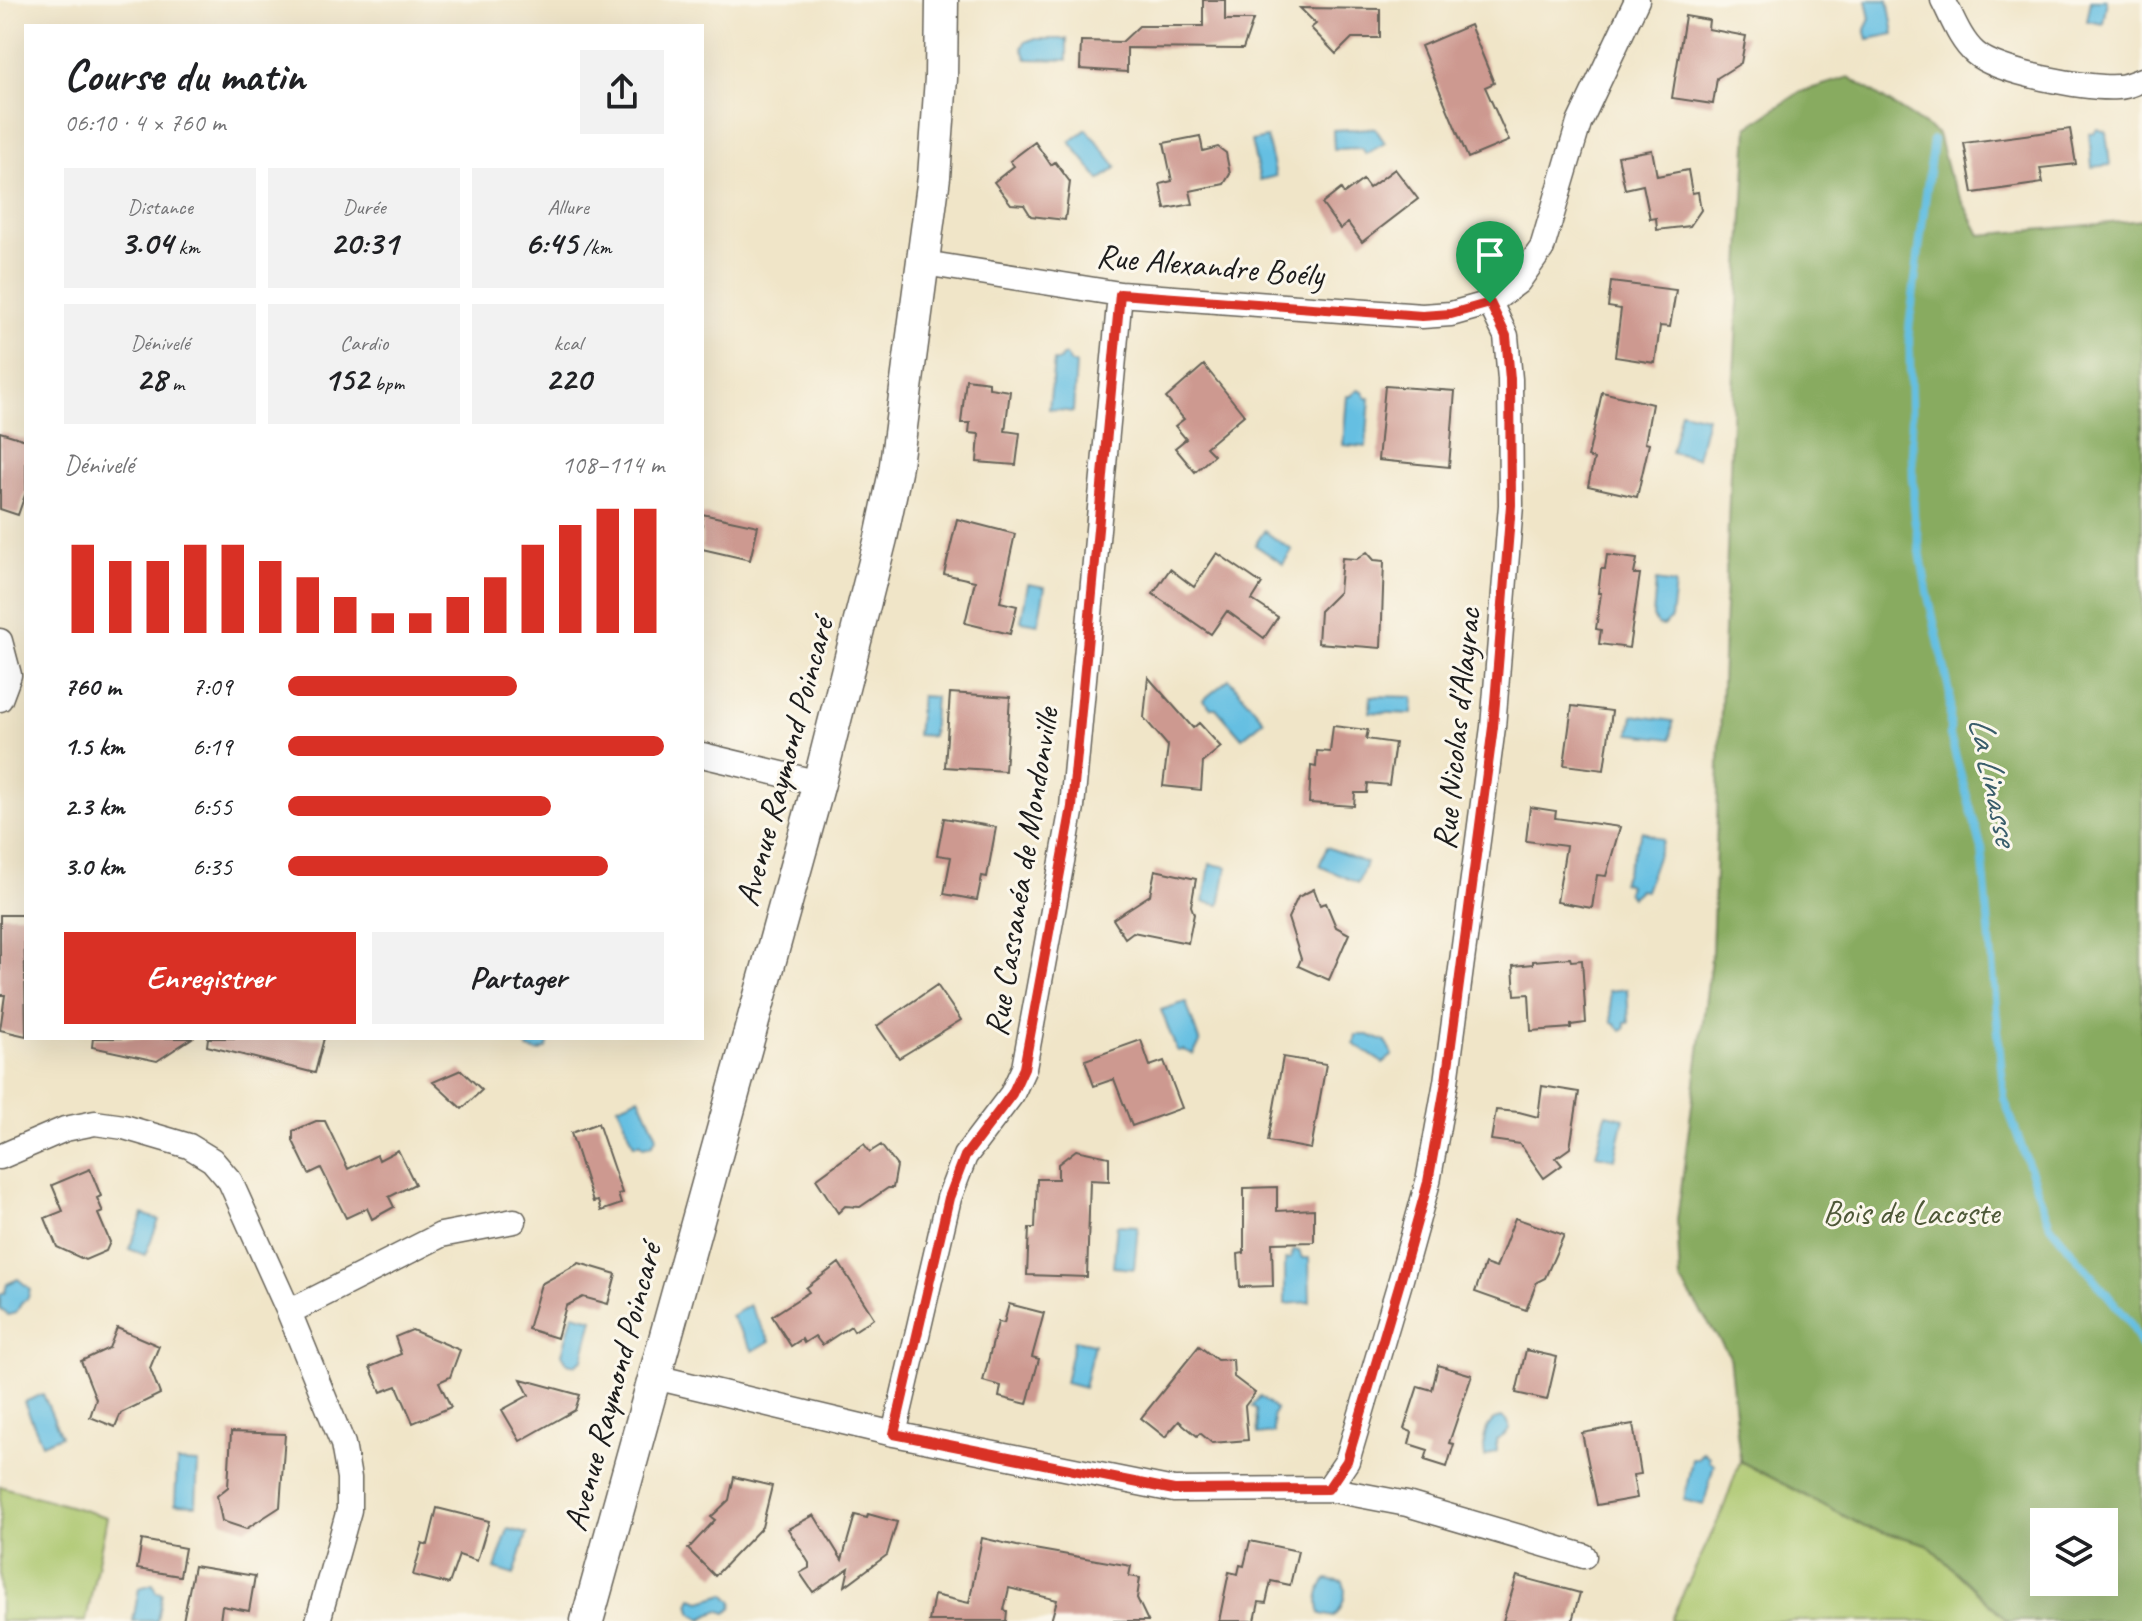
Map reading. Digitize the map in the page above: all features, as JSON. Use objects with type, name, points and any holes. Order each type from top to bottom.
[{"type":"main road","name":"Avenue Raymond Poincaré","points":[[587,1621],[819,783],[865,608],[895,472],[924,263],[938,120],[942,0]]},
{"type":"street","points":[[1490,303],[1518,282],[1542,248],[1579,123],[1637,0]]},
{"type":"street","points":[[1943,0],[1973,52],[1991,64],[2099,87],[2122,87],[2142,80]]},
{"type":"street","name":"Rue Alexandre Boély","points":[[924,263],[1120,294],[1422,316],[1451,314],[1490,303]]},
{"type":"street","name":"Rue Cassanéa de Mondonville","points":[[894,1434],[949,1198],[965,1156],[1012,1094],[1024,1068],[1072,807],[1120,294]]},
{"type":"street","name":"Rue Nicolas d'Alayrac","points":[[1328,1489],[1347,1461],[1401,1279],[1428,1182],[1446,1082],[1493,727],[1511,505],[1510,379],[1506,336],[1490,303]]},
{"type":"street","points":[[0,641],[9,675],[0,699]]},
{"type":"street","points":[[704,755],[819,783]]},
{"type":"street","points":[[0,1157],[65,1129],[95,1123],[124,1127],[189,1146],[212,1160],[230,1181],[289,1312],[343,1444],[349,1478],[349,1510],[318,1621]]},
{"type":"street","points":[[289,1312],[441,1235],[514,1221]]},
{"type":"street","points":[[655,1377],[894,1434],[1174,1490],[1328,1489],[1407,1504],[1584,1556]]},
{"type":"green space","name":"Bois de Lacoste","points":[[1849,77],[1938,134],[1948,173],[1980,235],[2142,220],[2142,1621],[2008,1621],[1927,1544],[1865,1527],[1740,1461],[1729,1355],[1680,1280],[1677,1220],[1712,951],[1733,391],[1748,127],[1800,92]]},
{"type":"green space","points":[[1740,1461],[1865,1527],[1927,1544],[2008,1621],[1670,1621],[1722,1512]]},
{"type":"green space","points":[[0,1486],[107,1517],[86,1621],[0,1621]]},
{"type":"water","points":[[1866,0],[1888,0],[1894,34],[1868,39],[1865,29],[1870,19]]},
{"type":"water","points":[[2091,0],[2107,0],[2103,24],[2087,21]]},
{"type":"water","points":[[1033,39],[1067,39],[1067,60],[1027,59],[1022,48],[1025,42]]},
{"type":"water","points":[[1375,128],[1385,143],[1366,154],[1362,148],[1334,149],[1333,130]]},
{"type":"water","points":[[1087,129],[1117,167],[1100,180],[1070,142]]},
{"type":"water","points":[[2097,129],[2106,132],[2110,165],[2092,167],[2089,133]]},
{"type":"water","points":[[1267,138],[1276,176],[1260,180],[1251,141]]},
{"type":"water","points":[[1066,355],[1071,363],[1076,364],[1073,412],[1049,409],[1054,361]]},
{"type":"water","points":[[1358,389],[1370,398],[1366,447],[1343,445],[1347,396]]},
{"type":"water","points":[[1681,411],[1707,417],[1697,458],[1671,452]]},
{"type":"water","points":[[1264,531],[1292,550],[1283,564],[1255,545]]},
{"type":"water","points":[[1656,581],[1675,584],[1671,618],[1664,626],[1658,625],[1653,617]]},
{"type":"water","points":[[1028,584],[1045,587],[1038,624],[1021,621]]},
{"type":"water","points":[[1229,679],[1264,720],[1242,738],[1216,708],[1211,708],[1203,700]]},
{"type":"water","points":[[921,696],[935,697],[932,736],[917,735]]},
{"type":"water","points":[[1371,696],[1413,697],[1412,714],[1370,712]]},
{"type":"water","points":[[1633,715],[1673,721],[1671,739],[1630,734]]},
{"type":"water","points":[[1642,831],[1663,840],[1645,891],[1639,890],[1631,897],[1627,892],[1629,885],[1622,882]]},
{"type":"water","points":[[1327,847],[1366,863],[1358,883],[1319,866]]},
{"type":"water","points":[[1210,864],[1227,867],[1220,905],[1204,902]]},
{"type":"water","points":[[1627,989],[1629,1023],[1625,1023],[1625,1029],[1621,1031],[1612,1023],[1609,991]]},
{"type":"water","points":[[1186,1002],[1200,1043],[1193,1054],[1177,1051],[1161,1010]]},
{"type":"water","points":[[1356,1035],[1368,1035],[1386,1042],[1393,1055],[1383,1063],[1354,1044]]},
{"type":"water","points":[[524,1040],[549,1040],[547,1048],[538,1052],[528,1049]]},
{"type":"water","points":[[639,1097],[657,1136],[652,1145],[643,1147],[640,1143],[634,1145],[618,1106]]},
{"type":"water","points":[[1606,1114],[1624,1118],[1615,1159],[1596,1155]]},
{"type":"water","points":[[143,1214],[159,1220],[145,1255],[129,1249]]},
{"type":"water","points":[[1117,1225],[1138,1226],[1134,1269],[1113,1267]]},
{"type":"water","points":[[1294,1250],[1299,1251],[1302,1258],[1309,1258],[1310,1302],[1285,1304],[1285,1259],[1290,1259]]},
{"type":"water","points":[[18,1279],[30,1289],[28,1298],[16,1313],[8,1315],[0,1309],[0,1295],[5,1292],[7,1284]]},
{"type":"water","points":[[749,1305],[770,1341],[753,1351],[731,1316]]},
{"type":"water","points":[[573,1314],[593,1319],[583,1359],[575,1365],[567,1363],[562,1354]]},
{"type":"water","points":[[1074,1340],[1094,1344],[1084,1388],[1065,1383]]},
{"type":"water","points":[[43,1394],[61,1436],[42,1444],[24,1402]]},
{"type":"water","points":[[1260,1396],[1276,1410],[1273,1415],[1274,1433],[1258,1435],[1256,1409],[1252,1406]]},
{"type":"water","points":[[1501,1417],[1507,1420],[1509,1430],[1496,1440],[1497,1451],[1485,1457],[1487,1428]]},
{"type":"water","points":[[1703,1452],[1714,1464],[1704,1505],[1684,1500],[1692,1459],[1697,1459]]},
{"type":"water","points":[[177,1462],[198,1463],[196,1505],[175,1504]]},
{"type":"water","points":[[508,1529],[527,1534],[514,1575],[495,1569]]},
{"type":"water","points":[[1327,1579],[1343,1582],[1345,1591],[1334,1617],[1320,1614],[1319,1610],[1320,1590]]},
{"type":"water","points":[[153,1584],[156,1592],[162,1593],[157,1621],[133,1621],[139,1588]]},
{"type":"water","points":[[725,1594],[733,1602],[726,1613],[719,1610],[702,1619],[693,1613],[689,1604],[692,1598],[701,1601]]},
{"type":"building","points":[[1203,0],[1225,0],[1225,20],[1253,20],[1243,49],[1127,48],[1127,72],[1080,69],[1081,41],[1122,42],[1139,26],[1203,26]]},
{"type":"building","points":[[1300,8],[1380,9],[1380,38],[1352,38],[1336,54],[1311,28],[1316,24]]},
{"type":"building","points":[[1685,16],[1709,20],[1708,29],[1746,36],[1741,63],[1717,78],[1713,104],[1672,98]]},
{"type":"building","points":[[1470,25],[1494,83],[1485,87],[1509,141],[1468,158],[1421,46]]},
{"type":"building","points":[[2070,129],[2076,164],[2040,168],[2043,183],[1973,193],[1964,143]]},
{"type":"building","points":[[1200,136],[1203,151],[1218,147],[1226,153],[1230,174],[1224,184],[1190,191],[1193,204],[1165,209],[1160,184],[1172,181],[1164,143]]},
{"type":"building","points":[[1035,142],[1051,165],[1055,162],[1070,182],[1065,220],[1031,216],[1024,205],[1011,204],[994,182],[1014,166],[1010,161]]},
{"type":"building","points":[[1652,150],[1657,176],[1688,170],[1692,193],[1698,192],[1701,210],[1690,226],[1657,230],[1656,218],[1650,219],[1643,185],[1625,189],[1618,156]]},
{"type":"building","points":[[1395,169],[1418,199],[1362,242],[1348,223],[1340,229],[1322,204],[1341,189],[1344,194],[1363,180],[1369,188]]},
{"type":"building","points":[[1611,282],[1676,290],[1670,327],[1660,326],[1655,363],[1615,357],[1621,309],[1608,307]]},
{"type":"building","points":[[1204,365],[1244,415],[1206,447],[1214,455],[1195,472],[1175,448],[1186,439],[1175,426],[1184,419],[1166,398]]},
{"type":"building","points":[[966,379],[989,382],[989,388],[1010,391],[1005,431],[1020,433],[1016,465],[977,462],[979,434],[969,433],[970,423],[961,423]]},
{"type":"building","points":[[1385,386],[1455,391],[1449,467],[1378,460]]},
{"type":"building","points":[[1602,392],[1652,404],[1645,443],[1649,444],[1637,497],[1588,486],[1594,459],[1588,457]]},
{"type":"building","points":[[0,432],[24,439],[24,498],[18,515],[0,509]]},
{"type":"building","points":[[704,514],[758,526],[750,560],[704,549]]},
{"type":"building","points":[[957,519],[1015,534],[1000,602],[1017,606],[1010,634],[965,623],[975,581],[944,574]]},
{"type":"building","points":[[1367,552],[1374,560],[1384,561],[1381,648],[1318,643],[1320,611],[1339,592],[1342,558],[1357,559]]},
{"type":"building","points":[[1217,553],[1262,584],[1252,600],[1278,617],[1264,638],[1227,611],[1211,634],[1153,594],[1170,569],[1194,587]]},
{"type":"building","points":[[1607,555],[1637,559],[1634,574],[1640,574],[1629,648],[1599,644],[1601,630],[1596,629],[1601,593],[1598,593],[1601,569],[1605,569]]},
{"type":"building","points":[[1148,677],[1193,728],[1199,723],[1221,747],[1203,762],[1201,790],[1163,786],[1168,746],[1144,718]]},
{"type":"building","points":[[950,693],[1010,697],[1005,771],[945,767]]},
{"type":"building","points":[[1572,706],[1612,711],[1604,770],[1564,765]]},
{"type":"building","points":[[1333,726],[1368,730],[1366,739],[1395,743],[1389,785],[1368,783],[1367,793],[1355,793],[1354,806],[1309,803],[1311,766],[1316,767],[1317,751],[1330,752]]},
{"type":"building","points":[[1530,807],[1556,811],[1555,818],[1620,827],[1606,876],[1597,875],[1592,908],[1557,902],[1566,846],[1526,841]]},
{"type":"building","points":[[944,818],[996,827],[987,877],[982,876],[977,900],[944,894],[951,857],[937,855]]},
{"type":"building","points":[[1155,870],[1196,879],[1188,943],[1133,932],[1125,938],[1113,919],[1150,895]]},
{"type":"building","points":[[1314,889],[1320,905],[1326,903],[1336,927],[1349,934],[1329,980],[1298,966],[1301,959],[1288,918],[1298,897]]},
{"type":"building","points":[[0,915],[24,915],[24,1036],[0,1030],[5,995],[0,995]]},
{"type":"building","points":[[1570,958],[1571,961],[1582,960],[1586,1023],[1571,1025],[1571,1028],[1531,1031],[1529,994],[1515,995],[1513,966]]},
{"type":"building","points":[[937,985],[961,1020],[899,1058],[877,1026]]},
{"type":"building","points":[[93,1040],[189,1040],[157,1061],[92,1047]]},
{"type":"building","points":[[208,1040],[323,1040],[315,1073],[207,1046]]},
{"type":"building","points":[[1141,1040],[1150,1066],[1164,1061],[1182,1108],[1132,1126],[1114,1079],[1094,1086],[1085,1060]]},
{"type":"building","points":[[1283,1057],[1326,1064],[1311,1149],[1268,1141]]},
{"type":"building","points":[[461,1070],[482,1090],[462,1109],[433,1082]]},
{"type":"building","points":[[1542,1086],[1579,1092],[1570,1148],[1556,1158],[1562,1165],[1544,1178],[1520,1144],[1491,1140],[1496,1110],[1538,1117]]},
{"type":"building","points":[[316,1121],[325,1121],[348,1169],[377,1155],[379,1160],[398,1150],[415,1184],[389,1197],[394,1207],[372,1219],[367,1208],[346,1218],[321,1168],[309,1174],[293,1141],[293,1131]]},
{"type":"building","points":[[598,1123],[622,1193],[618,1194],[621,1204],[601,1211],[598,1201],[593,1202],[571,1133]]},
{"type":"building","points":[[864,1144],[870,1152],[881,1145],[897,1166],[893,1188],[888,1188],[860,1207],[845,1206],[838,1213],[816,1179]]},
{"type":"building","points":[[1076,1150],[1109,1157],[1109,1181],[1090,1180],[1087,1277],[1027,1275],[1029,1228],[1035,1228],[1037,1179],[1058,1179],[1058,1164]]},
{"type":"building","points":[[90,1169],[101,1196],[97,1198],[103,1212],[98,1214],[110,1242],[106,1251],[85,1260],[57,1247],[45,1218],[63,1211],[52,1185]]},
{"type":"building","points":[[1277,1187],[1277,1211],[1314,1209],[1314,1242],[1272,1243],[1273,1286],[1240,1287],[1238,1254],[1244,1253],[1244,1188]]},
{"type":"building","points":[[1515,1218],[1564,1235],[1545,1278],[1537,1282],[1526,1310],[1475,1292],[1485,1264],[1496,1268]]},
{"type":"building","points":[[579,1263],[616,1274],[608,1304],[583,1297],[566,1306],[557,1338],[528,1329],[541,1284]]},
{"type":"building","points":[[839,1263],[874,1318],[854,1331],[851,1326],[822,1345],[815,1336],[791,1346],[772,1316],[809,1292],[806,1288]]},
{"type":"building","points":[[1009,1304],[1044,1313],[1032,1357],[1039,1359],[1027,1404],[999,1397],[1001,1386],[983,1381],[998,1322],[1004,1323]]},
{"type":"building","points":[[117,1328],[159,1346],[150,1368],[160,1394],[121,1413],[115,1427],[90,1417],[96,1399],[81,1361],[109,1348]]},
{"type":"building","points":[[412,1330],[460,1350],[450,1377],[439,1382],[451,1407],[413,1423],[397,1386],[381,1392],[370,1367],[401,1354],[395,1337]]},
{"type":"building","points":[[1199,1346],[1217,1360],[1233,1359],[1234,1377],[1255,1393],[1245,1406],[1248,1440],[1212,1443],[1200,1433],[1197,1436],[1179,1421],[1165,1437],[1141,1418]]},
{"type":"building","points":[[1526,1350],[1557,1357],[1547,1400],[1516,1393]]},
{"type":"building","points":[[1438,1365],[1472,1375],[1449,1443],[1454,1444],[1447,1467],[1425,1460],[1428,1450],[1409,1444],[1412,1432],[1404,1429],[1418,1386],[1432,1390]]},
{"type":"building","points":[[521,1379],[580,1395],[575,1410],[520,1441],[502,1410],[529,1395]]},
{"type":"building","points":[[1633,1424],[1641,1474],[1633,1475],[1637,1498],[1597,1505],[1582,1433]]},
{"type":"building","points":[[231,1432],[285,1434],[280,1507],[246,1529],[222,1521],[217,1496],[228,1487]]},
{"type":"building","points":[[734,1477],[772,1486],[762,1527],[715,1576],[688,1549],[715,1520],[711,1517],[729,1500]]},
{"type":"building","points":[[437,1508],[489,1521],[477,1561],[459,1555],[449,1584],[413,1575],[422,1543],[428,1545]]},
{"type":"building","points":[[868,1514],[897,1522],[887,1555],[845,1586],[849,1568],[813,1592],[800,1573],[809,1568],[809,1563],[788,1529],[814,1515],[842,1560],[855,1515],[867,1518]]},
{"type":"building","points":[[982,1538],[1131,1566],[1129,1576],[1140,1578],[1137,1598],[1148,1621],[1051,1621],[1057,1600],[1009,1588],[1004,1610],[1007,1611],[1006,1621],[929,1621],[934,1595],[969,1603]]},
{"type":"building","points":[[142,1540],[185,1548],[180,1576],[137,1569]]},
{"type":"building","points":[[1250,1541],[1298,1551],[1290,1585],[1271,1581],[1266,1603],[1259,1602],[1255,1621],[1219,1621],[1229,1572],[1238,1574],[1240,1565],[1244,1566]]},
{"type":"building","points":[[194,1566],[255,1576],[249,1611],[222,1606],[220,1621],[183,1621]]},
{"type":"building","points":[[1517,1576],[1580,1593],[1572,1621],[1503,1621]]},
{"type":"waterway","name":"La Linasse","points":[[1933,140],[1909,328],[1914,516],[1950,693],[1950,736],[1982,849],[2004,1098],[2050,1225],[2129,1321],[2142,1348]]},
{"type":"route","points":[[1120,294],[1422,316],[1451,314],[1490,303],[1506,336],[1512,442],[1511,505],[1493,727],[1446,1082],[1428,1182],[1347,1461],[1328,1489],[1174,1490],[894,1434],[949,1198],[965,1156],[1012,1094],[1024,1068],[1072,807],[1120,294]]}]
